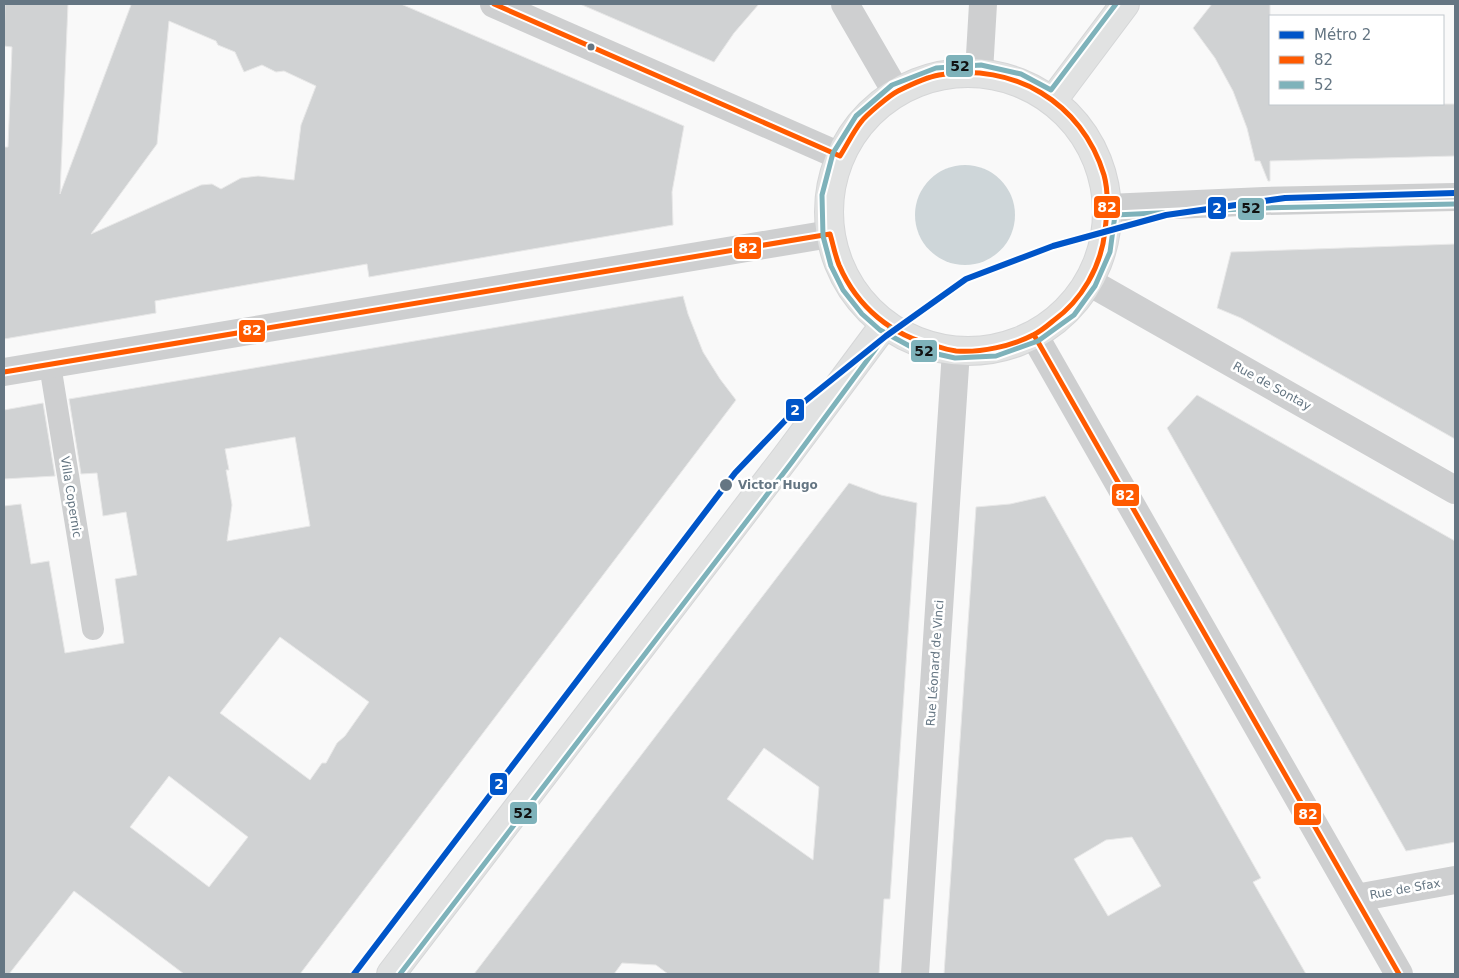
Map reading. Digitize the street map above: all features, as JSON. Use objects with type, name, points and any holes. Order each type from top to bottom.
[{"type":"main road","points":[[1053,100],[1125,4]]},
{"type":"main road","points":[[979,72],[1019,81],[1053,100],[1074,120],[1091,145],[1104,176],[1108,208],[1103,249],[1089,282],[1068,310],[1034,335],[994,349],[956,351],[918,342],[885,324],[867,309],[850,287],[838,263],[830,234],[829,196],[840,156],[861,121],[896,92],[937,75],[979,72]]},
{"type":"main road","points":[[391,974],[768,481],[885,324]]},
{"type":"street","points":[[494,4],[840,156]]},
{"type":"street","points":[[845,4],[896,92]]},
{"type":"street","points":[[979,72],[983,4]]},
{"type":"street","points":[[1108,208],[1264,201],[1455,197]]},
{"type":"street","points":[[4,372],[830,234]]},
{"type":"street","name":"Rue de Sontay","points":[[1089,282],[1455,490]]},
{"type":"street","points":[[1034,335],[1399,974]]},
{"type":"street","name":"Rue Léonard de Vinci","points":[[915,974],[956,351]]},
{"type":"street","name":"Rue de Sfax","points":[[1356,898],[1455,880]]},
{"type":"lane","name":"Villa Copernic","points":[[50,365],[93,629]]},
{"type":"shaded area","points":[[965,165],[984,169],[1001,179],[1011,196],[1015,215],[1011,234],[1001,251],[984,261],[965,265],[946,261],[929,251],[919,234],[915,215],[919,196],[929,179],[946,169]]},
{"type":"building","points":[[5,4],[68,4],[60,194],[131,5],[128,4],[401,4],[684,126],[672,192],[673,225],[369,277],[367,264],[155,301],[156,313],[4,339],[4,147],[8,147],[12,47],[4,46]],"holes":[[[169,21],[216,41],[218,45],[235,52],[244,72],[262,65],[276,72],[284,71],[316,86],[301,125],[294,180],[258,176],[241,178],[221,189],[212,184],[201,185],[91,234],[157,144]]]},
{"type":"building","points":[[580,4],[759,4],[734,33],[714,62]]},
{"type":"building","points":[[1212,4],[1270,4],[1269,105],[1455,104],[1455,156],[1270,161],[1270,181],[1268,181],[1260,161],[1255,161],[1247,128],[1233,91],[1215,58],[1193,28]]},
{"type":"building","points":[[1455,244],[1455,439],[1241,318],[1217,308],[1231,252]]},
{"type":"building","points":[[683,296],[703,352],[736,400],[300,974],[184,974],[74,891],[9,974],[4,974],[4,506],[21,504],[31,564],[49,561],[65,653],[124,643],[115,579],[137,575],[126,512],[103,516],[97,473],[81,474],[69,399]],"holes":[[[295,437],[310,526],[227,541],[232,505],[226,470],[229,470],[225,449]],[[280,637],[369,702],[345,736],[337,743],[326,763],[322,763],[310,780],[220,713]],[[169,776],[248,837],[209,887],[130,827]]]},
{"type":"building","points":[[1197,395],[1455,541],[1455,842],[1406,851],[1167,428]]},
{"type":"building","points":[[43,403],[55,476],[4,479],[4,410]]},
{"type":"building","points":[[849,483],[881,495],[917,503],[890,899],[884,899],[879,974],[668,974],[656,965],[622,963],[614,974],[474,974]],"holes":[[[764,748],[819,787],[813,860],[727,799]]]},
{"type":"building","points":[[1045,496],[1261,878],[1253,882],[1306,974],[944,974],[976,507],[1010,504]],"holes":[[[1132,837],[1161,886],[1108,916],[1074,859],[1106,840]]]},
{"type":"metro line","name":"2","points":[[354,974],[735,473],[799,406],[886,336],[966,279],[1053,246],[1166,215],[1285,198],[1455,193]]},
{"type":"transit line","name":"82","points":[[4,372],[830,234],[838,261],[847,280],[856,294],[878,318],[905,335],[920,341],[953,351],[975,351],[996,348],[1025,339],[1041,331],[1073,303],[1094,270],[1103,244],[1107,203],[1104,175],[1094,149],[1079,127],[1062,108],[1041,93],[1018,82],[993,75],[966,73],[939,75],[918,82],[894,93],[868,115],[858,126],[840,156],[494,4]]},
{"type":"transit line","name":"52","points":[[1116,4],[1051,90],[1021,74],[981,65],[936,68],[892,85],[856,116],[833,153],[822,195],[823,236],[831,266],[843,290],[862,314],[880,330],[915,349],[955,358],[996,356],[1038,341],[1074,315],[1095,286],[1110,252],[1115,215],[1264,208],[1455,204]]},
{"type":"transit line","name":"52","points":[[400,974],[792,462],[891,328]]},
{"type":"transit line","name":"82","points":[[1034,335],[1399,974]]},
{"type":"place","name":"Victor Hugo","points":[[726,485]]}]
